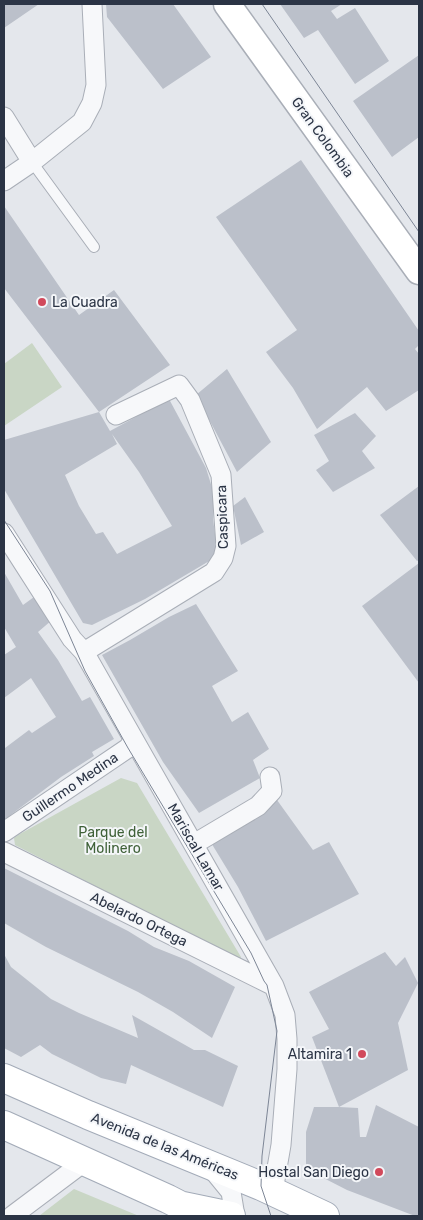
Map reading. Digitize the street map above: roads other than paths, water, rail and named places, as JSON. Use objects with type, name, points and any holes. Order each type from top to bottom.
[{"type":"main road","name":"Gran Colombia","points":[[227,4],[419,271]]},
{"type":"main road","name":"Avenida de las Américas","points":[[4,1078],[273,1191],[325,1216]]},
{"type":"main road","points":[[4,1125],[191,1211],[233,1216]]},
{"type":"street","points":[[4,181],[32,162],[82,122],[92,103],[96,85],[92,4]]},
{"type":"street","points":[[4,117],[32,162]]},
{"type":"street","name":"Caspicara","points":[[84,652],[214,572],[223,558],[226,546],[221,474],[190,400],[179,386],[116,415]]},
{"type":"street","name":"Mariscal Lamar","points":[[4,533],[72,639],[84,652],[274,986],[285,1015],[288,1068],[281,1145],[273,1191]]},
{"type":"street","name":"Guillermo Medina","points":[[4,832],[128,748],[134,740]]},
{"type":"street","points":[[194,844],[258,806],[272,791],[270,777]]},
{"type":"street","name":"Abelardo Ortega","points":[[4,852],[274,986]]},
{"type":"street","points":[[12,1216],[84,1162]]},
{"type":"street","points":[[207,1164],[227,1185],[231,1192],[233,1216]]},
{"type":"lane","points":[[32,162],[94,247]]},
{"type":"tram line","points":[[262,4],[419,232]]},
{"type":"tram line","points":[[4,520],[50,591],[85,671],[128,748],[251,953],[267,985],[277,1031],[262,1156],[261,1186],[271,1216]]},
{"type":"place","name":"La Cuadra","points":[[42,302]]},
{"type":"place","name":"Altamira 1","points":[[362,1054]]},
{"type":"place","name":"Hostal San Diego","points":[[379,1172]]},
{"type":"park label","name":"Parque del Molinero","points":[[113,840]]}]
